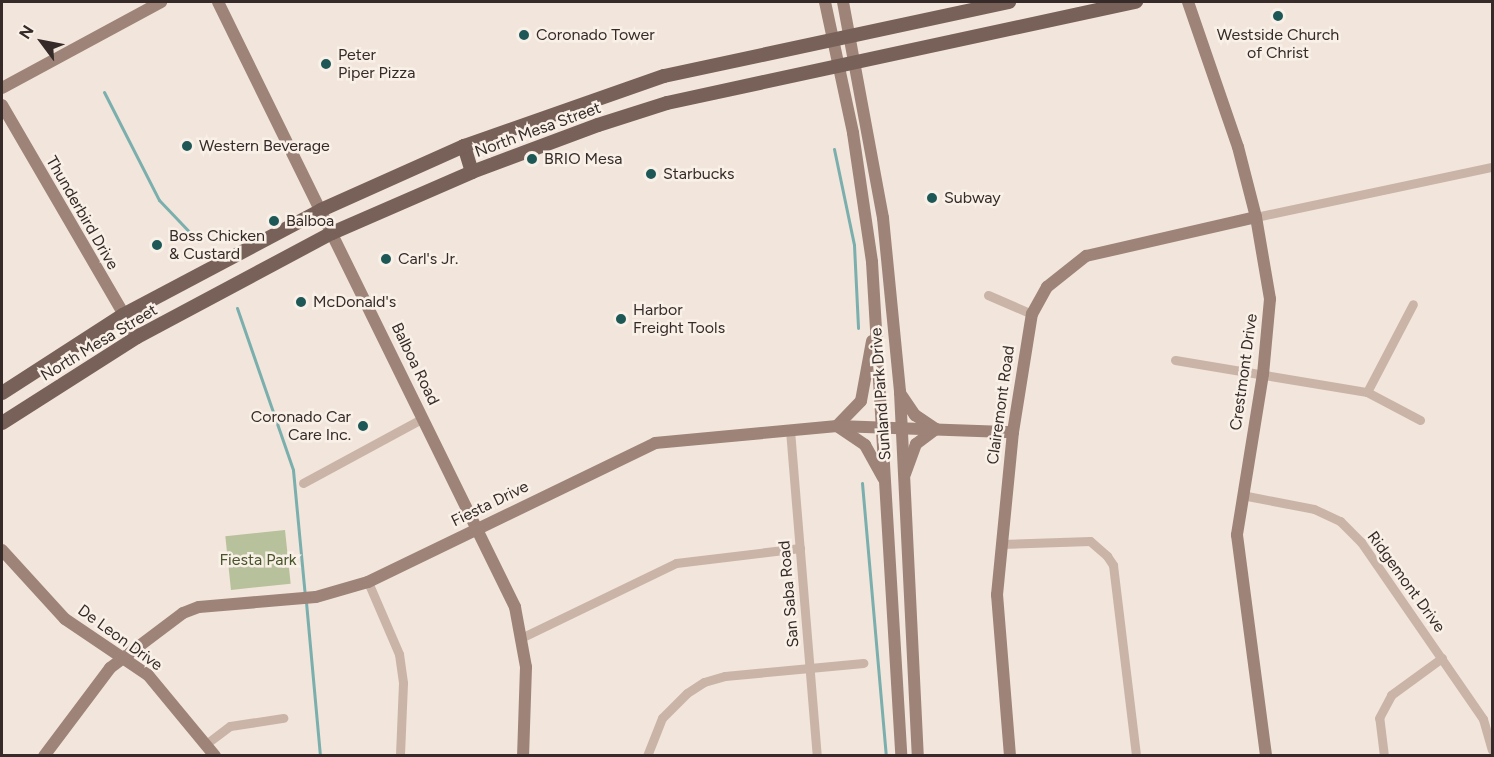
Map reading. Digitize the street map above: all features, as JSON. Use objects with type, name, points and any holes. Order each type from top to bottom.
[{"type":"main road","name":"North Mesa Street","points":[[2,393],[123,315],[321,210],[464,146],[664,76],[849,34],[1009,2]]},
{"type":"main road","name":"North Mesa Street","points":[[2,423],[137,337],[332,233],[472,172],[597,125],[667,103],[838,64],[1136,2]]},
{"type":"main road","points":[[664,76],[667,103]]},
{"type":"main road","points":[[464,146],[472,172]]},
{"type":"street","points":[[2,88],[161,2]]},
{"type":"street","name":"Balboa Road","points":[[218,2],[514,607],[523,637],[526,667],[523,756]]},
{"type":"street","name":"Sunland Park Drive","points":[[825,2],[867,220],[883,427],[901,756]]},
{"type":"street","name":"Sunland Park Drive","points":[[843,2],[883,218],[900,392],[918,756]]},
{"type":"street","name":"Crestmont Drive","points":[[1188,2],[1237,145],[1256,217],[1270,299],[1263,374],[1242,495],[1238,555],[1266,756]]},
{"type":"street","name":"Thunderbird Drive","points":[[2,105],[137,337]]},
{"type":"street","points":[[1256,217],[1492,167]]},
{"type":"street","name":"Clairemont Road","points":[[1010,756],[997,595],[1000,544],[1013,432],[1032,314],[1047,287],[1086,256],[1256,217]]},
{"type":"street","points":[[867,220],[883,218]]},
{"type":"street","points":[[988,296],[1032,314]]},
{"type":"street","points":[[1366,392],[1413,304]]},
{"type":"street","points":[[876,323],[861,400],[837,426],[865,444],[886,484]]},
{"type":"street","points":[[1175,360],[1366,392],[1420,420]]},
{"type":"street","points":[[900,392],[915,415],[936,429],[915,447],[903,480]]},
{"type":"street","points":[[303,483],[423,418]]},
{"type":"street","name":"Fiesta Drive","points":[[51,753],[122,656],[183,613],[200,608],[311,597],[368,582],[655,443],[837,426],[1013,432]]},
{"type":"street","name":"San Saba Road","points":[[790,430],[817,756]]},
{"type":"street","name":"Ridgemont Drive","points":[[1242,495],[1314,509],[1340,521],[1361,542],[1483,719],[1492,750]]},
{"type":"street","points":[[1000,544],[1090,541],[1107,556],[1113,565],[1136,756]]},
{"type":"street","points":[[523,637],[676,563],[800,548]]},
{"type":"street","name":"De Leon Drive","points":[[2,550],[65,619],[148,675],[215,756]]},
{"type":"street","points":[[368,582],[399,654],[403,683],[400,756]]},
{"type":"street","points":[[1384,756],[1379,718],[1391,695],[1442,658]]},
{"type":"street","points":[[647,756],[662,718],[687,693],[704,682],[725,676],[863,663]]},
{"type":"street","points":[[206,744],[230,726],[283,718]]},
{"type":"green space","name":"Fiesta Park","points":[[285,530],[291,584],[231,590],[225,536]]},
{"type":"waterway","points":[[104,92],[159,200],[198,241]]},
{"type":"waterway","points":[[834,149],[854,245],[858,328]]},
{"type":"waterway","points":[[237,308],[293,470],[305,596]]},
{"type":"waterway","points":[[862,483],[886,756]]},
{"type":"waterway","points":[[306,602],[320,756]]},
{"type":"place","name":"Westside Church of Christ","points":[[1278,16]]},
{"type":"place","name":"Coronado Tower","points":[[524,35]]},
{"type":"place","name":"Peter Piper Pizza","points":[[326,64]]},
{"type":"place","name":"Western Beverage","points":[[187,146]]},
{"type":"place","name":"BRIO Mesa","points":[[532,159]]},
{"type":"place","name":"Starbucks","points":[[651,174]]},
{"type":"place","name":"Subway","points":[[932,198]]},
{"type":"place","name":"Balboa","points":[[274,221]]},
{"type":"place","name":"Boss Chicken & Custard","points":[[157,245]]},
{"type":"place","name":"Carl's Jr.","points":[[386,259]]},
{"type":"place","name":"McDonald's","points":[[301,302]]},
{"type":"place","name":"Harbor Freight Tools","points":[[621,319]]},
{"type":"place","name":"Coronado Car Care Inc.","points":[[363,426]]}]
